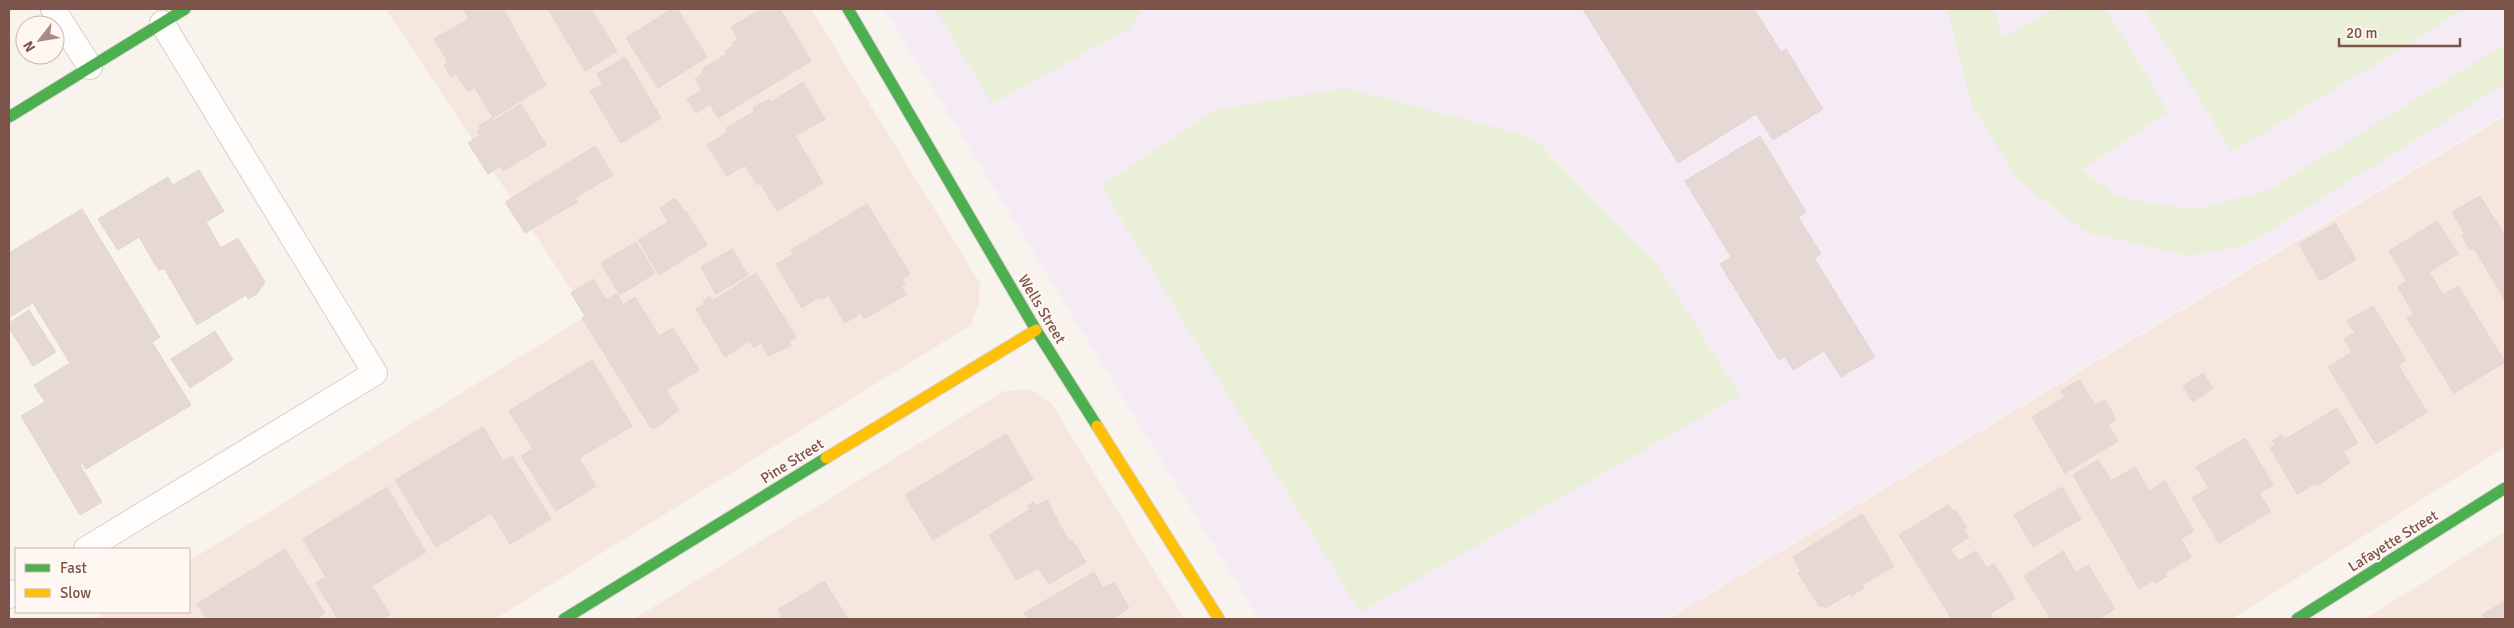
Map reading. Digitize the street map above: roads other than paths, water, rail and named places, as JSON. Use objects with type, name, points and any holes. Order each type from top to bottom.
[{"type":"street","points":[[9,117],[185,9]]},
{"type":"street","name":"Wells Street","points":[[848,9],[1036,330],[1219,619]]},
{"type":"street","name":"Pine Street","points":[[564,619],[984,360],[1036,330]]},
{"type":"street","name":"Lafayette Street","points":[[2297,619],[2505,488]]},
{"type":"lane","points":[[53,9],[90,67]]},
{"type":"lane","points":[[88,548],[375,373],[162,23]]}]
